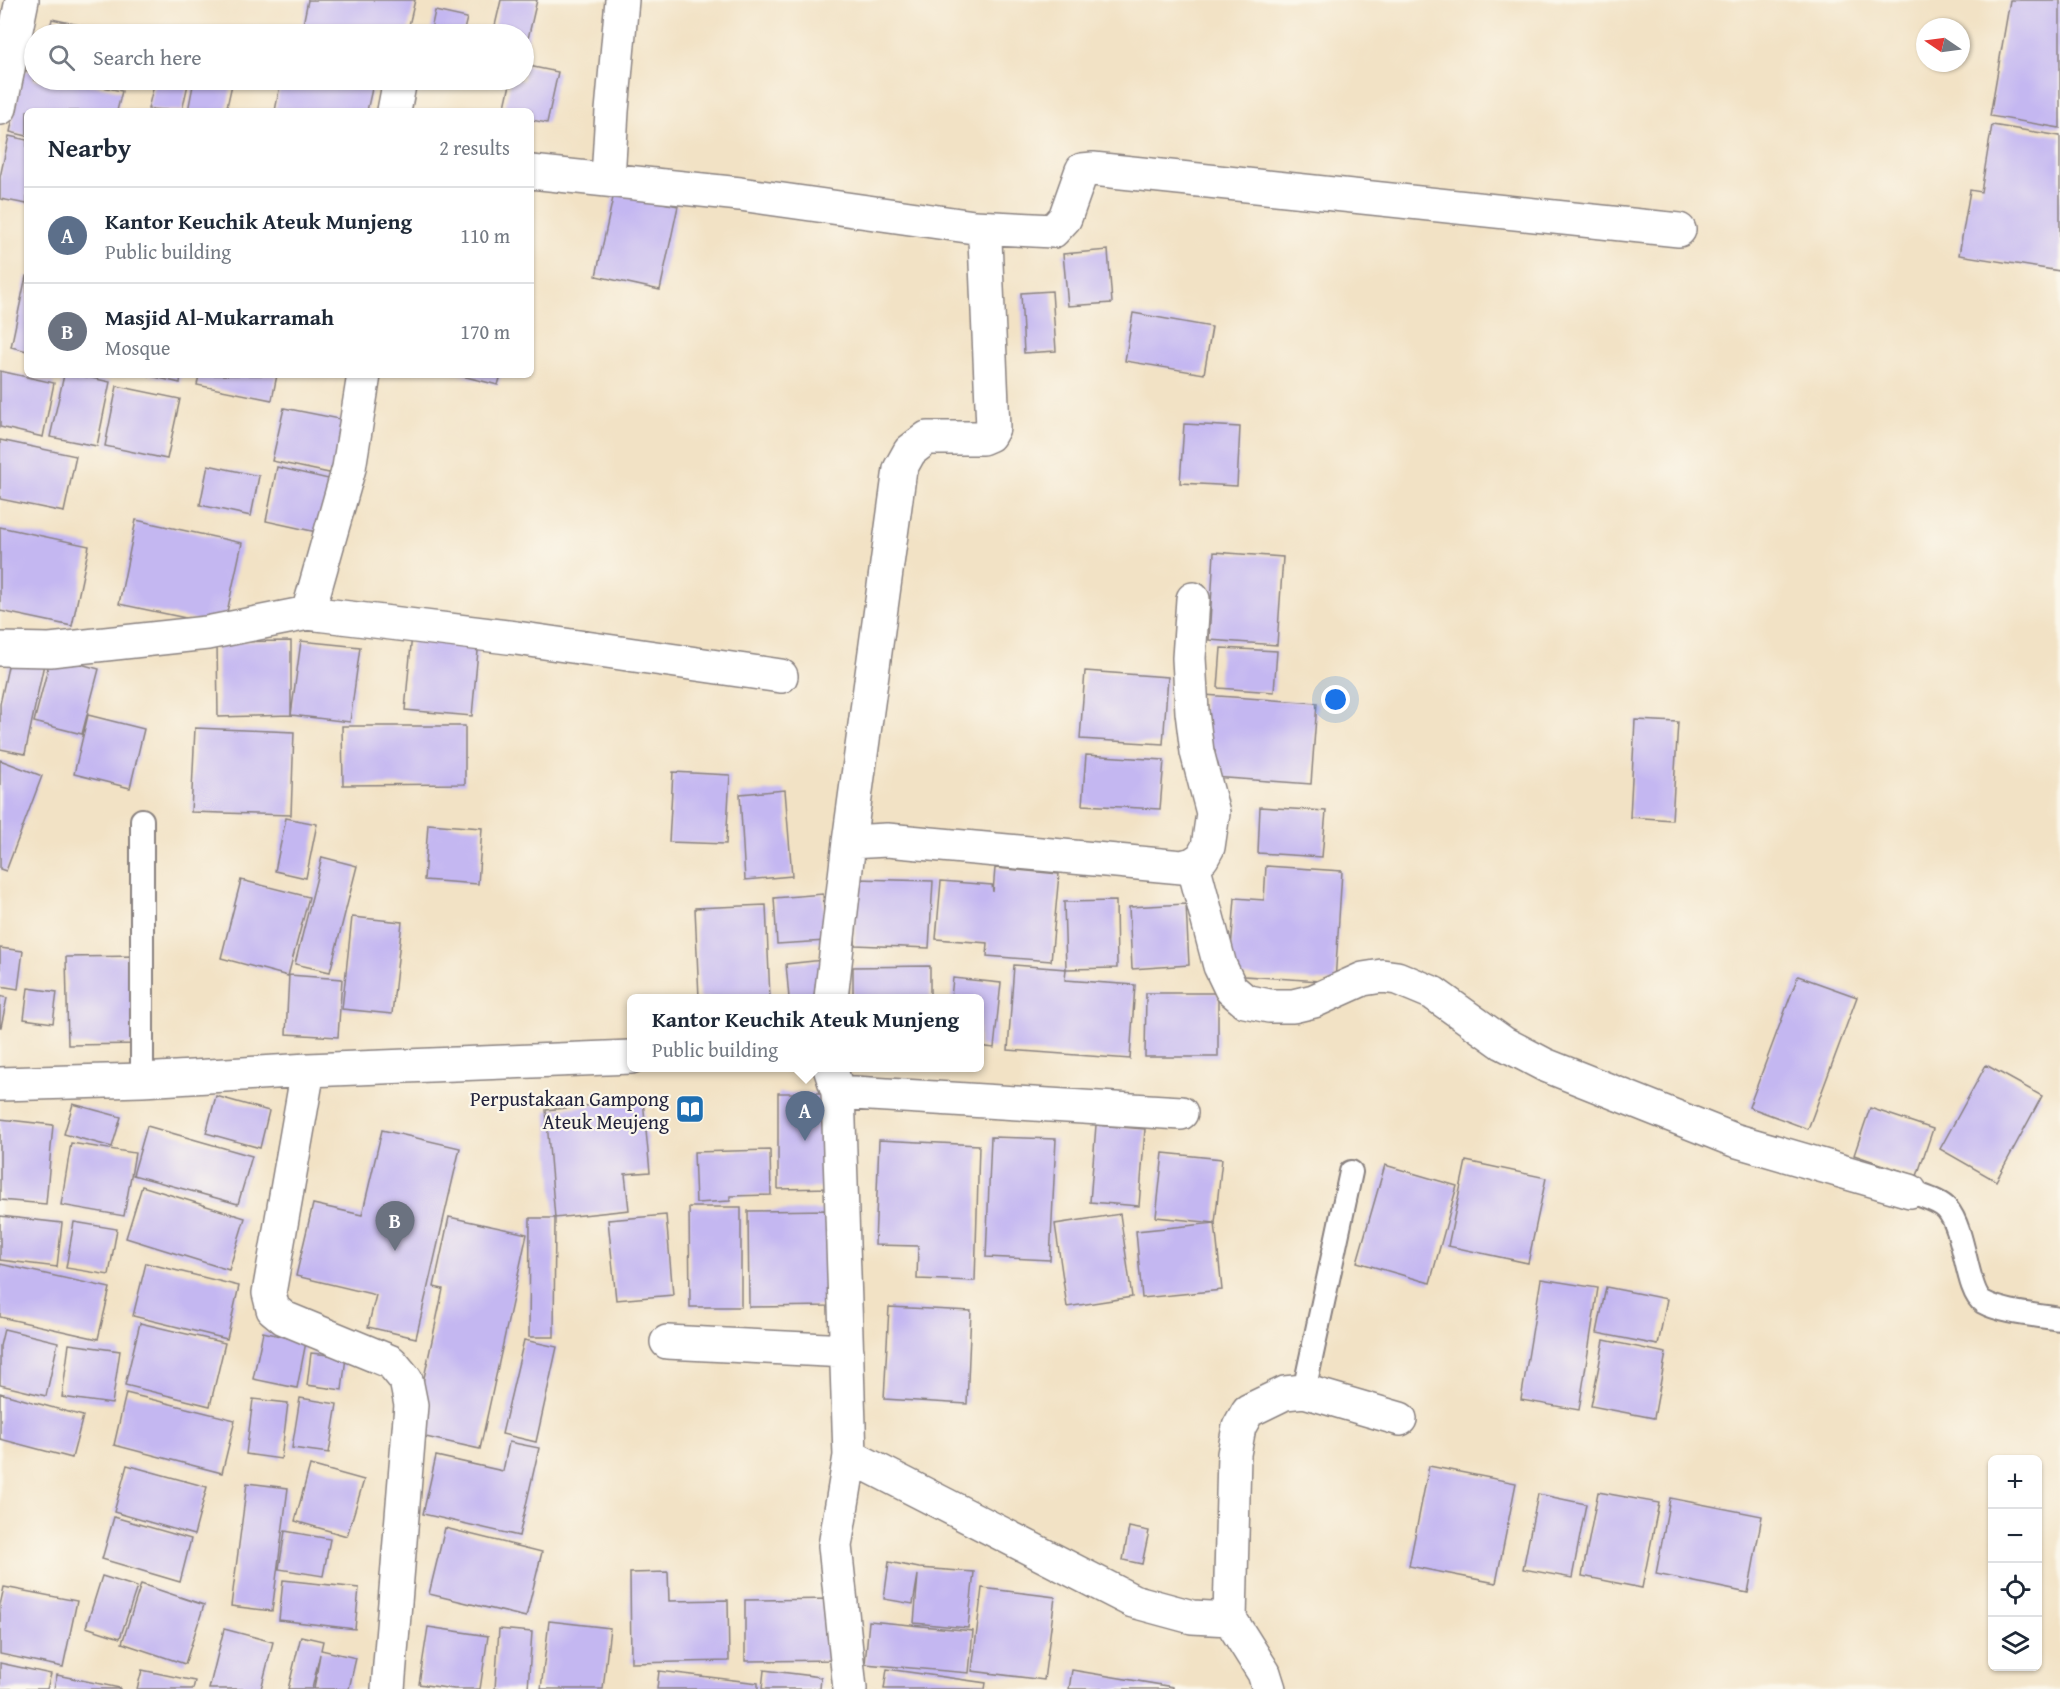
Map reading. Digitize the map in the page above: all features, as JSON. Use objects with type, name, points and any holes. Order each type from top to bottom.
[{"type":"street","points":[[0,108],[22,0]]},
{"type":"street","points":[[608,179],[622,0]]},
{"type":"street","points":[[395,108],[398,90]]},
{"type":"street","points":[[534,172],[740,194],[974,227],[1053,231],[1065,218],[1082,170],[1094,169],[1679,231]]},
{"type":"street","points":[[832,994],[849,842],[900,469],[910,451],[927,438],[982,438],[989,435],[993,428],[985,240],[982,233],[974,227]]},
{"type":"street","points":[[308,614],[349,468],[364,378]]},
{"type":"street","points":[[849,842],[887,840],[1182,867],[1202,858],[1208,847],[1213,813],[1197,752],[1192,712],[1189,658],[1193,599]]},
{"type":"street","points":[[0,649],[50,650],[207,633],[308,614],[516,638],[782,676]]},
{"type":"street","points":[[1193,864],[1220,966],[1231,988],[1245,1001],[1269,1006],[1293,1006],[1314,1001],[1363,980],[1382,976],[1397,978],[1433,993],[1503,1043],[1545,1065],[1734,1140],[1910,1191]]},
{"type":"street","points":[[0,1084],[142,1080],[308,1070],[627,1057]]},
{"type":"street","points":[[308,1070],[269,1293],[273,1310],[284,1318],[391,1362],[406,1380],[411,1405],[388,1689]]},
{"type":"street","points":[[850,1689],[835,1546],[850,1456],[834,1080],[1181,1113]]},
{"type":"street","points":[[668,1342],[847,1351]]},
{"type":"street","points":[[1269,1689],[1264,1673],[1230,1619],[1234,1454],[1239,1427],[1248,1412],[1259,1405],[1285,1393],[1304,1391],[1400,1419]]},
{"type":"street","points":[[850,1456],[1132,1601],[1192,1617],[1230,1619]]},
{"type":"lane","points":[[142,820],[142,1080]]},
{"type":"lane","points":[[1304,1391],[1352,1172]]},
{"type":"lane","points":[[1910,1191],[1946,1207],[1957,1226],[1968,1263],[1971,1286],[1982,1301],[2002,1308],[2060,1318]]},
{"type":"building","points":[[308,0],[415,0],[409,24],[303,24]]},
{"type":"building","points":[[501,0],[537,0],[531,24],[495,24]]},
{"type":"building","points":[[2010,0],[2060,0],[2060,128],[1990,116]]},
{"type":"building","points":[[435,11],[467,18],[466,24],[432,24]]},
{"type":"building","points":[[52,19],[75,24],[51,24]]},
{"type":"building","points":[[534,67],[558,72],[547,123],[534,121],[534,108],[505,108],[509,90],[534,90]]},
{"type":"building","points":[[23,70],[24,90],[122,91],[118,108],[24,108],[24,135],[10,132]]},
{"type":"building","points":[[153,90],[187,90],[183,108],[148,108]]},
{"type":"building","points":[[192,90],[231,90],[227,108],[189,108]]},
{"type":"building","points":[[279,90],[372,90],[368,108],[276,108]]},
{"type":"building","points":[[1992,125],[2060,136],[2060,271],[1959,255],[1970,190],[1981,192]]},
{"type":"building","points":[[9,136],[24,139],[24,203],[0,199],[0,177]]},
{"type":"building","points":[[614,193],[678,206],[660,290],[596,276]]},
{"type":"building","points":[[1108,250],[1112,303],[1068,306],[1063,254]]},
{"type":"building","points":[[24,285],[24,350],[11,347]]},
{"type":"building","points":[[1052,291],[1056,351],[1024,353],[1021,293]]},
{"type":"building","points":[[1133,313],[1212,327],[1204,374],[1125,361]]},
{"type":"building","points":[[0,371],[54,383],[43,437],[0,427]]},
{"type":"building","points":[[63,378],[92,378],[110,382],[97,446],[50,437]]},
{"type":"building","points":[[159,378],[181,378],[180,383]]},
{"type":"building","points":[[198,378],[276,378],[272,400],[197,385]]},
{"type":"building","points":[[470,378],[500,378],[498,385]]},
{"type":"building","points":[[117,386],[180,399],[167,459],[105,446]]},
{"type":"building","points":[[284,408],[345,420],[334,474],[272,461]]},
{"type":"building","points":[[1184,424],[1240,427],[1237,486],[1180,483]]},
{"type":"building","points":[[0,440],[76,456],[64,512],[0,499]]},
{"type":"building","points":[[208,465],[259,476],[251,516],[200,505]]},
{"type":"building","points":[[277,467],[337,481],[326,534],[266,521]]},
{"type":"building","points":[[136,520],[242,543],[224,626],[119,604]]},
{"type":"building","points":[[0,527],[89,546],[72,626],[0,611]]},
{"type":"building","points":[[1214,552],[1283,557],[1277,645],[1209,640]]},
{"type":"building","points":[[412,634],[479,640],[472,716],[405,710]]},
{"type":"building","points":[[291,641],[291,715],[218,717],[217,642]]},
{"type":"building","points":[[301,641],[360,647],[350,722],[291,715]]},
{"type":"building","points":[[1221,648],[1277,651],[1274,692],[1218,688]]},
{"type":"building","points":[[51,656],[99,669],[82,734],[34,722]]},
{"type":"building","points":[[10,657],[44,664],[25,754],[0,749],[0,704]]},
{"type":"building","points":[[1085,671],[1168,677],[1163,744],[1080,739]]},
{"type":"building","points":[[1204,695],[1317,703],[1311,784],[1213,777],[1215,751],[1201,749]]},
{"type":"building","points":[[88,715],[144,729],[130,788],[74,774]]},
{"type":"building","points":[[1635,720],[1678,722],[1672,820],[1630,817]]},
{"type":"building","points":[[342,726],[465,726],[465,784],[343,785]]},
{"type":"building","points":[[195,728],[294,732],[291,815],[191,812]]},
{"type":"building","points":[[1086,755],[1164,760],[1160,809],[1082,805]]},
{"type":"building","points":[[0,760],[42,776],[6,871],[0,869]]},
{"type":"building","points":[[673,772],[730,775],[726,844],[669,842]]},
{"type":"building","points":[[785,790],[792,876],[745,880],[740,794]]},
{"type":"building","points":[[1260,807],[1326,811],[1322,857],[1258,853]]},
{"type":"building","points":[[286,818],[317,824],[306,878],[275,871]]},
{"type":"building","points":[[428,824],[482,828],[478,884],[424,880]]},
{"type":"building","points":[[322,857],[357,866],[330,972],[295,964]]},
{"type":"building","points":[[1266,866],[1342,871],[1335,982],[1229,975],[1235,898],[1264,900]]},
{"type":"building","points":[[995,868],[1059,874],[1051,961],[987,956],[988,943],[936,939],[941,881],[992,885],[993,892]]},
{"type":"building","points":[[857,879],[933,881],[929,948],[855,945]]},
{"type":"building","points":[[241,880],[309,897],[288,976],[221,958]]},
{"type":"building","points":[[823,894],[826,941],[777,944],[774,898]]},
{"type":"building","points":[[1116,901],[1117,968],[1066,969],[1064,902]]},
{"type":"building","points":[[1186,904],[1189,965],[1132,969],[1129,907]]},
{"type":"building","points":[[766,905],[770,994],[699,994],[695,908]]},
{"type":"building","points":[[352,917],[402,922],[392,1014],[342,1009]]},
{"type":"building","points":[[0,948],[23,951],[18,989],[0,986]]},
{"type":"building","points":[[139,956],[141,1044],[68,1045],[66,957]]},
{"type":"building","points":[[823,960],[826,994],[789,994],[786,964]]},
{"type":"building","points":[[1014,965],[1066,969],[1065,980],[1135,985],[1130,1059],[1008,1050]]},
{"type":"building","points":[[930,966],[930,994],[853,994],[853,967]]},
{"type":"building","points":[[289,975],[342,979],[338,1037],[286,1034]]},
{"type":"building","points":[[1798,976],[1857,997],[1808,1129],[1749,1107]]},
{"type":"building","points":[[953,978],[1001,983],[994,1048],[984,1047],[984,994],[951,994]]},
{"type":"building","points":[[28,988],[57,992],[53,1023],[24,1019]]},
{"type":"building","points":[[1146,993],[1218,993],[1218,1057],[1145,1057]]},
{"type":"building","points":[[0,996],[7,998],[1,1027],[0,1027]]},
{"type":"building","points":[[1986,1065],[2042,1096],[1996,1181],[1940,1149]]},
{"type":"building","points":[[778,1093],[832,1093],[833,1188],[778,1189]]},
{"type":"building","points":[[216,1096],[269,1111],[260,1148],[206,1133]]},
{"type":"building","points":[[643,1100],[650,1172],[625,1174],[629,1210],[555,1218],[546,1110]]},
{"type":"building","points":[[73,1104],[121,1117],[112,1147],[64,1134]]},
{"type":"building","points":[[1870,1108],[1933,1129],[1917,1176],[1854,1155]]},
{"type":"building","points":[[0,1119],[53,1125],[46,1204],[0,1200]]},
{"type":"building","points":[[1096,1125],[1145,1129],[1139,1206],[1090,1202]]},
{"type":"building","points":[[147,1126],[252,1156],[238,1204],[133,1175]]},
{"type":"building","points":[[382,1130],[460,1148],[416,1338],[368,1327],[376,1295],[296,1276],[313,1204],[362,1215]]},
{"type":"building","points":[[991,1137],[1056,1139],[1050,1260],[986,1257]]},
{"type":"building","points":[[879,1140],[979,1145],[975,1281],[917,1279],[918,1246],[875,1245]]},
{"type":"building","points":[[71,1143],[135,1153],[124,1216],[61,1205]]},
{"type":"building","points":[[770,1150],[771,1195],[730,1196],[730,1201],[696,1203],[694,1152]]},
{"type":"building","points":[[1163,1153],[1222,1159],[1215,1223],[1156,1217]]},
{"type":"building","points":[[1466,1161],[1546,1178],[1528,1263],[1448,1246]]},
{"type":"building","points":[[1385,1165],[1457,1186],[1430,1283],[1357,1262]]},
{"type":"building","points":[[142,1186],[245,1218],[229,1270],[126,1238]]},
{"type":"building","points":[[689,1207],[741,1207],[741,1307],[690,1307]]},
{"type":"building","points":[[829,1210],[830,1306],[749,1307],[748,1211]]},
{"type":"building","points":[[1120,1214],[1132,1297],[1067,1307],[1055,1224]]},
{"type":"building","points":[[666,1215],[673,1295],[616,1300],[608,1220]]},
{"type":"building","points":[[0,1216],[62,1223],[57,1267],[0,1260]]},
{"type":"building","points":[[449,1217],[527,1234],[480,1449],[412,1434],[443,1289],[434,1287]]},
{"type":"building","points":[[530,1218],[555,1218],[554,1337],[529,1337]]},
{"type":"building","points":[[74,1222],[117,1229],[109,1275],[66,1268]]},
{"type":"building","points":[[1215,1223],[1222,1290],[1142,1298],[1136,1231]]},
{"type":"building","points":[[146,1263],[239,1286],[227,1339],[133,1316]]},
{"type":"building","points":[[0,1264],[110,1288],[98,1339],[0,1317]]},
{"type":"building","points":[[1541,1279],[1598,1288],[1579,1410],[1521,1400]]},
{"type":"building","points":[[1606,1287],[1667,1299],[1658,1345],[1597,1333]]},
{"type":"building","points":[[889,1307],[971,1311],[967,1404],[884,1399]]},
{"type":"building","points":[[140,1323],[225,1343],[210,1406],[125,1385]]},
{"type":"building","points":[[4,1329],[58,1342],[46,1396],[0,1385],[0,1346]]},
{"type":"building","points":[[263,1332],[306,1342],[297,1388],[253,1379]]},
{"type":"building","points":[[524,1340],[557,1347],[536,1442],[502,1434]]},
{"type":"building","points":[[1604,1340],[1666,1353],[1654,1418],[1591,1406]]},
{"type":"building","points":[[69,1344],[120,1351],[112,1404],[62,1397]]},
{"type":"building","points":[[311,1353],[346,1357],[342,1390],[307,1385]]},
{"type":"building","points":[[0,1393],[83,1416],[72,1458],[0,1439]]},
{"type":"building","points":[[126,1393],[235,1420],[222,1473],[114,1445]]},
{"type":"building","points":[[300,1398],[337,1404],[329,1453],[292,1448]]},
{"type":"building","points":[[253,1399],[288,1403],[281,1459],[246,1454]]},
{"type":"building","points":[[509,1442],[539,1448],[519,1536],[423,1514],[436,1456],[503,1471]]},
{"type":"building","points":[[127,1465],[207,1487],[194,1535],[114,1512]]},
{"type":"building","points":[[310,1465],[364,1480],[347,1536],[295,1521]]},
{"type":"building","points":[[1429,1466],[1516,1483],[1496,1583],[1409,1566]]},
{"type":"building","points":[[247,1483],[288,1488],[272,1611],[231,1606]]},
{"type":"building","points":[[1598,1492],[1659,1503],[1642,1588],[1582,1576]]},
{"type":"building","points":[[1538,1494],[1586,1504],[1572,1578],[1523,1569]]},
{"type":"building","points":[[1670,1498],[1762,1516],[1748,1593],[1656,1574]]},
{"type":"building","points":[[114,1517],[191,1539],[180,1582],[102,1559]]},
{"type":"building","points":[[1129,1527],[1149,1531],[1142,1564],[1123,1560]]},
{"type":"building","points":[[445,1528],[542,1552],[526,1617],[429,1594]]},
{"type":"building","points":[[285,1531],[330,1539],[323,1576],[279,1569]]},
{"type":"building","points":[[889,1562],[919,1568],[974,1572],[968,1628],[914,1623],[918,1575],[913,1604],[884,1599]]},
{"type":"building","points":[[668,1572],[669,1601],[728,1600],[729,1661],[631,1663],[630,1573]]},
{"type":"building","points":[[102,1576],[137,1587],[120,1638],[86,1627]]},
{"type":"building","points":[[283,1580],[359,1588],[355,1629],[279,1620]]},
{"type":"building","points":[[141,1584],[204,1605],[185,1664],[122,1643]]},
{"type":"building","points":[[4,1587],[77,1601],[63,1667],[0,1654],[0,1605]]},
{"type":"building","points":[[982,1588],[1055,1597],[1044,1680],[972,1671]]},
{"type":"building","points":[[837,1599],[838,1660],[745,1661],[745,1600]]},
{"type":"building","points":[[549,1621],[610,1628],[603,1689],[541,1689]]},
{"type":"building","points":[[869,1621],[973,1631],[969,1673],[865,1664]]},
{"type":"building","points":[[428,1627],[488,1636],[480,1689],[454,1689],[419,1684]]},
{"type":"building","points":[[224,1629],[273,1642],[261,1689],[209,1689]]},
{"type":"building","points":[[499,1629],[532,1632],[528,1689],[495,1689]]},
{"type":"building","points":[[301,1636],[323,1641],[321,1650],[356,1658],[349,1689],[314,1689],[320,1654],[312,1689],[288,1689]]},
{"type":"building","points":[[0,1663],[51,1674],[47,1689],[0,1689]]},
{"type":"building","points":[[887,1669],[986,1683],[985,1689],[884,1689]]},
{"type":"building","points":[[142,1670],[195,1681],[193,1689],[137,1689]]},
{"type":"building","points":[[764,1670],[821,1677],[820,1689],[762,1689]]},
{"type":"building","points":[[1072,1670],[1173,1687],[1173,1689],[1069,1689]]},
{"type":"building","points":[[659,1671],[758,1683],[758,1689],[657,1689]]},
{"type":"building","points":[[57,1675],[120,1688],[120,1689],[54,1689]]},
{"type":"place","name":"Perpustakaan Gampong Ateuk Meujeng","points":[[690,1109]]},
{"type":"place","name":"Kantor Keuchik Ateuk Munjeng","points":[[805,1141]]},
{"type":"place","name":"Masjid Al-Mukarramah","points":[[395,1251]]}]
